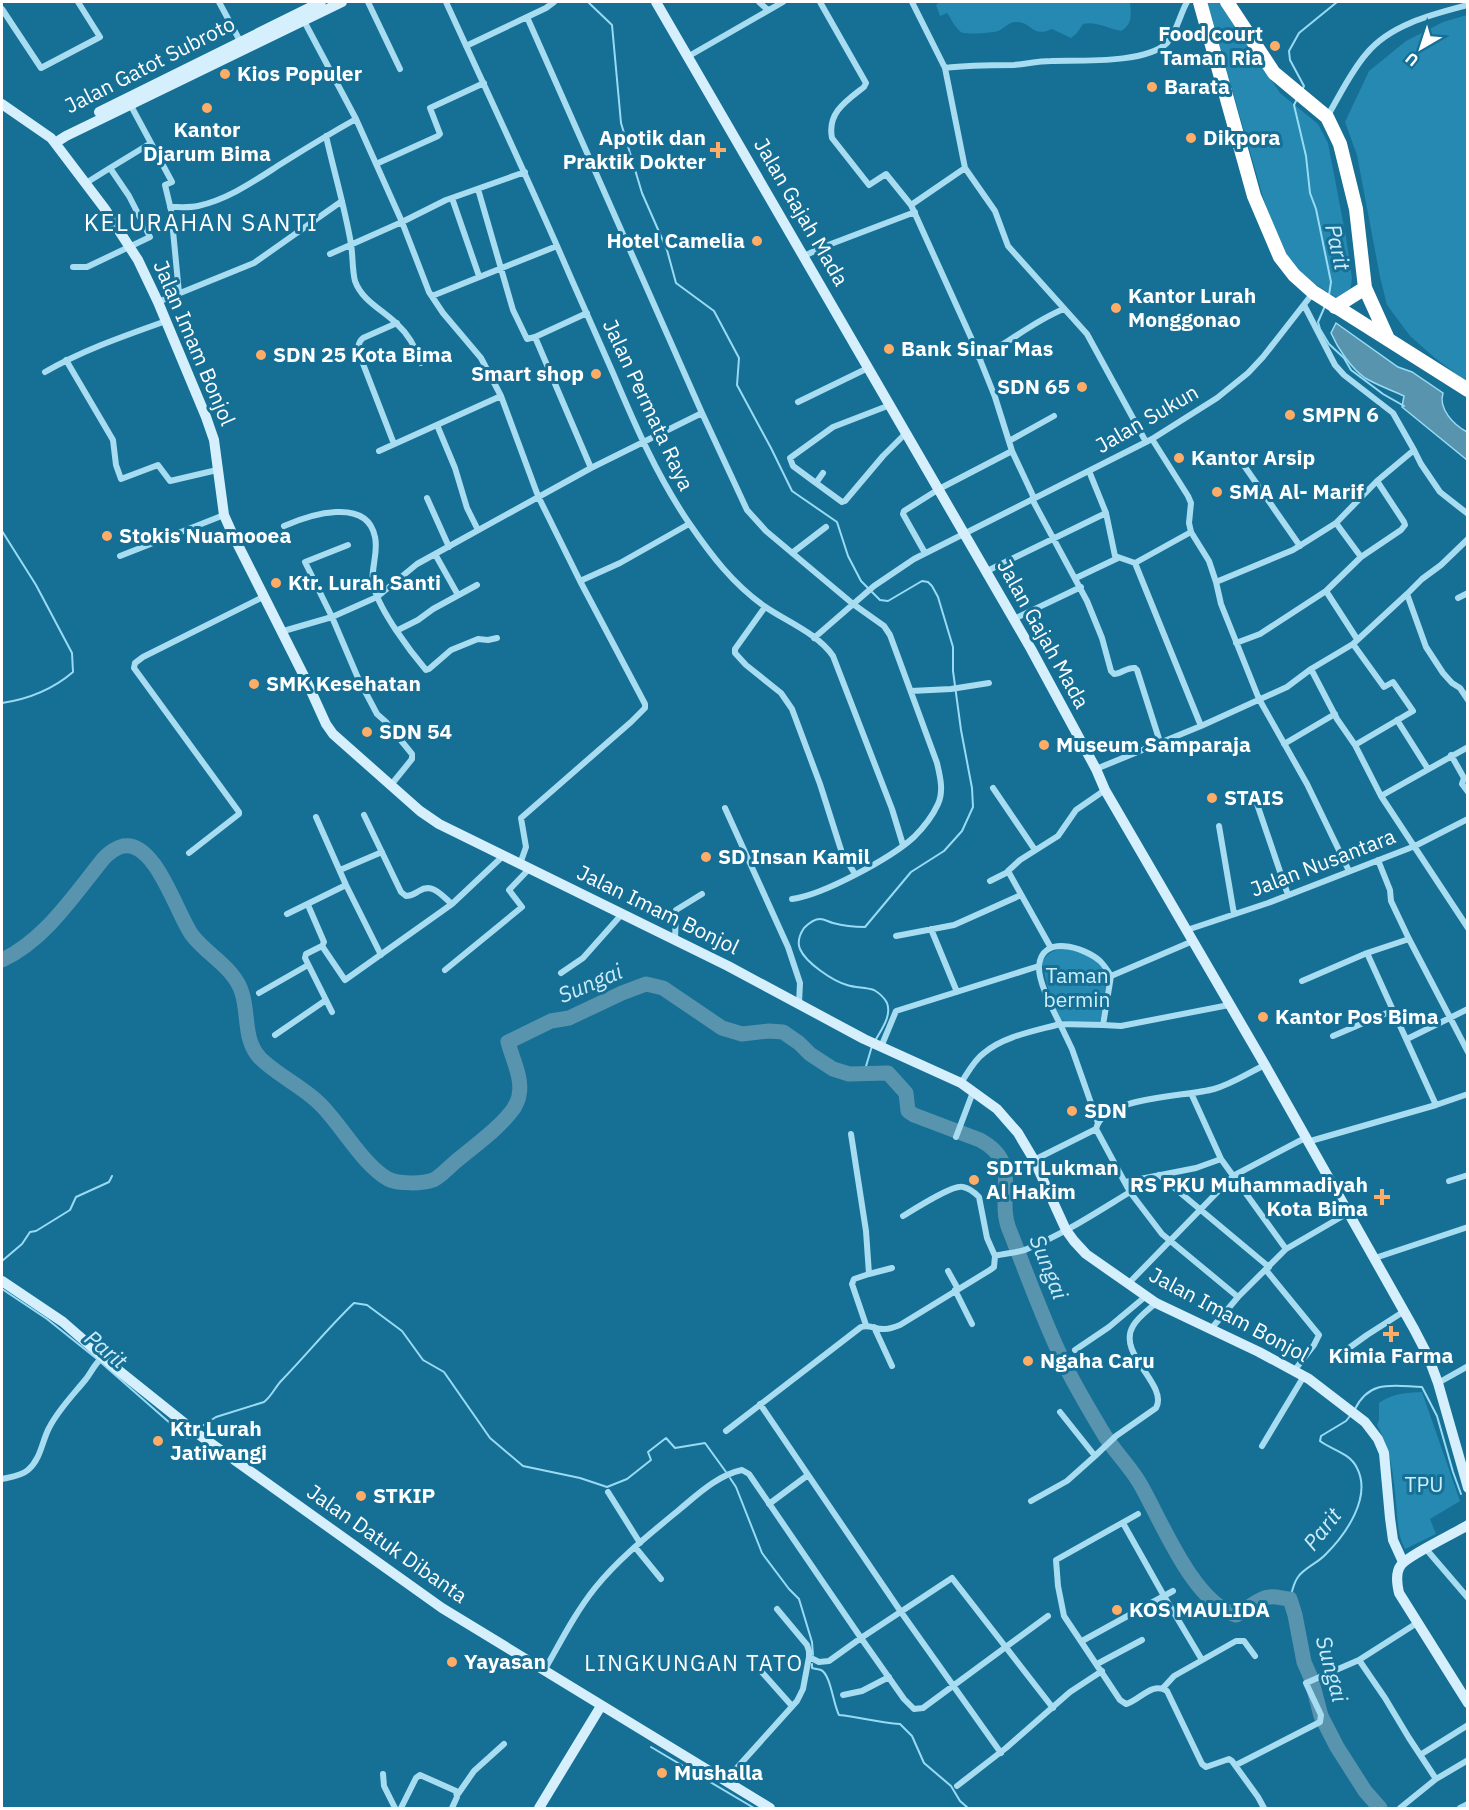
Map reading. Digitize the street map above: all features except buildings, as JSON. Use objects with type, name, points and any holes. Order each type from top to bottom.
[{"type":"highway","points":[[1200,2],[1254,196],[1280,257],[1294,275],[1325,301],[1467,390]]},
{"type":"highway","points":[[1227,2],[1274,73],[1327,117],[1340,144],[1356,209],[1365,288],[1388,339]]},
{"type":"highway","points":[[1325,301],[1365,288]]},
{"type":"street","points":[[2,9],[41,68],[100,37],[78,2]]},
{"type":"street","points":[[219,2],[240,41]]},
{"type":"street","name":"Jalan Gatot Subroto","points":[[53,140],[123,99],[321,2]]},
{"type":"street","name":"Jalan Gatot Subroto","points":[[53,140],[66,136],[282,30],[303,11],[342,2]]},
{"type":"street","points":[[368,2],[400,69]]},
{"type":"street","name":"Jalan Permata Raya","points":[[446,2],[558,246],[642,442],[671,496],[726,573],[765,607],[814,638],[828,650],[836,662],[892,809],[903,845]]},
{"type":"street","points":[[466,46],[554,2]]},
{"type":"street","name":"Jalan Gajah Mada","points":[[656,2],[987,571],[1096,769],[1105,790],[1375,1258],[1428,1356],[1438,1383],[1467,1488]]},
{"type":"street","points":[[759,2],[768,10]]},
{"type":"street","points":[[689,56],[783,2]]},
{"type":"street","points":[[820,2],[866,83],[838,108],[831,123],[832,138],[869,185],[886,174],[915,212],[995,397],[1012,451],[1033,498],[1081,587],[1102,638],[1112,671],[1117,674],[1132,667],[1137,670],[1160,742]]},
{"type":"street","points":[[912,2],[945,68],[964,168],[995,211],[1008,246],[1087,334],[1149,441],[1188,496],[1191,503],[1189,523],[1191,532],[1209,561],[1221,604],[1259,699],[1307,784],[1349,871]]},
{"type":"street","points":[[945,68],[968,65],[1016,65],[1048,61],[1103,61],[1138,56],[1166,44],[1187,2]]},
{"type":"street","points":[[1327,117],[1351,75],[1366,53],[1377,42],[1407,25],[1467,5]]},
{"type":"street","points":[[303,11],[356,119],[432,296],[443,313],[481,358],[501,396],[538,496],[645,706],[631,722],[521,818],[526,847],[525,866],[509,890],[522,908],[445,970]]},
{"type":"street","points":[[527,17],[747,510],[759,525],[853,604],[888,630],[937,763],[941,790],[939,802],[913,837],[855,874],[804,897],[792,899]]},
{"type":"street","points":[[376,164],[438,136],[440,134],[430,108],[484,83]]},
{"type":"street","name":"Jalan Gatot Subroto","points":[[2,104],[53,140]]},
{"type":"street","points":[[130,104],[172,182],[165,185],[170,207],[179,293]]},
{"type":"street","points":[[170,207],[195,207],[230,195],[356,119]]},
{"type":"street","points":[[326,136],[351,244],[356,281],[375,308],[397,324],[409,338],[421,363]]},
{"type":"street","name":"Jalan Imam Bonjol","points":[[53,140],[130,247],[158,302],[214,440],[224,515],[280,632],[333,734],[420,811],[440,824],[675,940],[875,1044],[960,1083],[1001,1113],[1018,1132],[1034,1160],[1066,1230],[1086,1254],[1156,1303],[1299,1374],[1359,1416],[1372,1430],[1384,1453],[1389,1518],[1393,1540],[1403,1562]]},
{"type":"street","points":[[86,183],[151,143]]},
{"type":"street","points":[[73,267],[87,267],[150,237],[129,196],[110,168]]},
{"type":"street","points":[[911,205],[964,168]]},
{"type":"street","points":[[330,255],[452,198],[525,172]]},
{"type":"street","points":[[478,189],[513,310],[527,339],[587,313]]},
{"type":"street","points":[[452,198],[479,276]]},
{"type":"street","points":[[158,302],[254,263],[342,201]]},
{"type":"street","points":[[804,256],[915,212]]},
{"type":"street","points":[[432,296],[558,246]]},
{"type":"street","name":"Jalan Sukun","points":[[814,638],[874,586],[925,553],[1149,441],[1217,398],[1248,373],[1263,357],[1304,305],[1325,301]]},
{"type":"street","points":[[1304,305],[1335,365],[1393,413],[1421,464],[1440,492],[1467,514]]},
{"type":"street","points":[[979,358],[1040,320],[1064,309]]},
{"type":"street","points":[[45,372],[105,342],[166,321]]},
{"type":"street","points":[[394,444],[358,348],[363,338],[397,324]]},
{"type":"street","points":[[535,337],[591,468]]},
{"type":"street","points":[[66,360],[113,440],[116,465],[121,479],[158,465],[170,481],[217,470]]},
{"type":"street","points":[[798,402],[869,368]]},
{"type":"street","points":[[380,451],[501,396]]},
{"type":"street","points":[[890,404],[833,427],[790,458],[793,466],[842,502],[906,432]]},
{"type":"street","points":[[280,632],[332,617],[377,597],[408,570],[435,554],[591,468],[702,413]]},
{"type":"street","points":[[1009,441],[1054,416]]},
{"type":"street","points":[[438,425],[467,507],[478,530]]},
{"type":"street","points":[[1216,582],[1300,546],[1336,522],[1377,481],[1414,450]]},
{"type":"street","points":[[925,553],[903,512],[939,489],[1012,451]]},
{"type":"street","points":[[1236,454],[1300,546]]},
{"type":"street","points":[[1089,471],[1106,513],[1114,556],[1135,563],[1191,532]]},
{"type":"street","points":[[816,483],[823,473]]},
{"type":"street","points":[[1236,643],[1260,634],[1326,591],[1361,557],[1401,530],[1405,525],[1394,504],[1377,481]]},
{"type":"street","points":[[427,498],[449,547]]},
{"type":"street","points":[[284,526],[320,513],[354,513],[362,517],[371,527],[376,538],[372,579],[377,597],[426,670],[451,650],[478,639],[497,638]]},
{"type":"street","points":[[987,571],[1106,513]]},
{"type":"street","points":[[120,556],[224,515]]},
{"type":"street","points":[[1336,522],[1361,557]]},
{"type":"street","points":[[580,581],[620,563],[689,524]]},
{"type":"street","points":[[792,553],[826,527]]},
{"type":"street","points":[[1096,769],[1201,726],[1287,687],[1355,641],[1467,539]]},
{"type":"street","points":[[348,545],[305,562],[377,714],[412,754],[412,759],[391,785]]},
{"type":"street","points":[[435,554],[458,595]]},
{"type":"street","points":[[1076,578],[1119,558]]},
{"type":"street","points":[[1135,563],[1201,726]]},
{"type":"street","points":[[398,630],[477,585]]},
{"type":"street","points":[[1014,619],[1081,587]]},
{"type":"street","points":[[1326,591],[1384,687],[1393,682],[1413,711],[1355,745]]},
{"type":"street","points":[[1458,598],[1467,593]]},
{"type":"street","points":[[1407,594],[1426,647],[1443,673],[1460,688],[1467,700]]},
{"type":"street","points":[[189,853],[239,812],[134,668],[137,661],[151,652],[263,597]]},
{"type":"street","points":[[765,607],[735,649],[735,653],[746,665],[781,693],[792,709],[843,853],[855,874]]},
{"type":"street","points":[[1311,669],[1355,745],[1381,796],[1467,928]]},
{"type":"street","points":[[911,691],[989,683]]},
{"type":"street","points":[[1284,744],[1335,714]]},
{"type":"street","points":[[1397,720],[1428,769]]},
{"type":"street","points":[[1381,796],[1467,747]]},
{"type":"street","points":[[1451,755],[1464,778],[1462,784],[1467,792]]},
{"type":"street","points":[[993,788],[1035,850]]},
{"type":"street","points":[[990,881],[1008,872],[1011,867],[1058,836],[1076,810],[1105,790]]},
{"type":"street","points":[[1256,801],[1288,895]]},
{"type":"street","points":[[725,808],[788,947],[800,983],[799,1003]]},
{"type":"street","points":[[364,815],[403,894],[409,897],[425,887],[431,887],[452,904]]},
{"type":"street","points":[[316,817],[346,885],[381,955]]},
{"type":"street","name":"Jalan Nusantara","points":[[1187,930],[1288,895],[1414,846],[1467,819]]},
{"type":"street","points":[[1219,826],[1234,914]]},
{"type":"street","points":[[340,870],[382,852]]},
{"type":"street","points":[[322,946],[345,980],[452,904],[503,856]]},
{"type":"street","points":[[1378,860],[1408,939],[1467,1052]]},
{"type":"street","points":[[1008,872],[1051,948]]},
{"type":"street","points":[[287,915],[346,885]]},
{"type":"street","points":[[675,940],[676,910],[702,894]]},
{"type":"street","points":[[896,936],[954,925],[1021,895]]},
{"type":"street","points":[[308,905],[324,942],[322,946],[306,954],[305,958],[332,1012]]},
{"type":"street","points":[[561,973],[583,958],[622,914]]},
{"type":"street","points":[[931,929],[957,992]]},
{"type":"street","points":[[1302,981],[1367,953],[1408,939]]},
{"type":"street","points":[[1111,976],[1193,941]]},
{"type":"street","points":[[1102,1025],[1111,976],[1101,962],[1089,953],[1061,945],[1044,953],[1039,966],[1041,979],[1050,1004],[1072,1049],[1097,1126],[1130,1192],[1171,1242],[1238,1297]]},
{"type":"street","points":[[1367,953],[1436,1105]]},
{"type":"street","points":[[259,993],[308,965]]},
{"type":"street","points":[[875,1044],[896,1011],[1039,966]]},
{"type":"street","points":[[275,1035],[326,1000]]},
{"type":"street","points":[[960,1083],[979,1057],[1014,1037],[1060,1024],[1121,1026],[1229,1005]]},
{"type":"street","points":[[1407,1039],[1467,1009]]},
{"type":"street","points":[[1332,1036],[1394,1010]]},
{"type":"street","points":[[1034,1160],[1097,1126],[1106,1113],[1117,1107],[1221,1087],[1265,1065]]},
{"type":"street","points":[[956,1137],[973,1092]]},
{"type":"street","points":[[1191,1093],[1221,1160],[1286,1249]]},
{"type":"street","points":[[1129,1283],[1233,1176],[1306,1140],[1467,1095]]},
{"type":"street","points":[[851,1134],[865,1221],[869,1274]]},
{"type":"street","points":[[1125,1182],[1196,1168],[1221,1160]]},
{"type":"street","points":[[1159,1175],[1268,1269],[1318,1335],[1262,1446]]},
{"type":"street","points":[[1449,1181],[1467,1175]]},
{"type":"street","points":[[726,1431],[861,1327],[866,1325],[888,1329],[900,1325],[994,1267],[995,1256],[987,1238],[979,1197],[965,1187],[959,1186],[946,1192],[903,1216]]},
{"type":"street","points":[[995,1256],[1024,1250],[1066,1230],[1130,1192]]},
{"type":"street","points":[[1211,1329],[1238,1297],[1286,1249],[1348,1214]]},
{"type":"street","points":[[1375,1258],[1467,1227]]},
{"type":"street","points":[[866,1325],[852,1284],[854,1279],[892,1268]]},
{"type":"street","points":[[948,1271],[972,1324]]},
{"type":"street","name":"Jalan Datuk Dibanta","points":[[2,1281],[63,1322],[193,1430],[441,1608],[770,1809]]},
{"type":"street","points":[[1075,1350],[1109,1327],[1146,1296]]},
{"type":"street","points":[[1031,1501],[1067,1481],[1116,1436],[1156,1408],[1159,1402],[1158,1395],[1134,1352],[1129,1335],[1137,1319],[1156,1303]]},
{"type":"street","points":[[1342,1353],[1404,1312]]},
{"type":"street","points":[[874,1327],[892,1366]]},
{"type":"street","points":[[2,1479],[20,1474],[30,1468],[54,1419],[94,1365],[103,1357]]},
{"type":"street","points":[[1438,1383],[1467,1366]]},
{"type":"street","points":[[760,1404],[1000,1753]]},
{"type":"street","points":[[1060,1412],[1095,1456]]},
{"type":"street","points":[[544,1671],[582,1605],[605,1577],[702,1490],[726,1475],[742,1470],[749,1474],[861,1638],[914,1709],[923,1708],[1048,1616]]},
{"type":"street","points":[[769,1504],[808,1475]]},
{"type":"street","points":[[608,1492],[638,1545],[662,1579]]},
{"type":"street","points":[[1138,1515],[1056,1560],[1058,1586],[1065,1616],[1120,1700],[1130,1704],[1151,1690],[1163,1688],[1174,1676],[1236,1641],[1244,1641],[1255,1656]]},
{"type":"street","points":[[1123,1523],[1202,1660]]},
{"type":"street","points":[[1467,1525],[1403,1562],[1398,1572],[1397,1584],[1399,1593],[1467,1703]]},
{"type":"street","points":[[1426,1549],[1467,1598]]},
{"type":"street","points":[[809,1658],[819,1662],[829,1662],[952,1578],[1053,1707]]},
{"type":"street","points":[[1082,1641],[1173,1591]]},
{"type":"street","points":[[725,1781],[792,1706],[803,1689],[809,1651],[777,1609]]},
{"type":"street","points":[[1236,1765],[1320,1722],[1321,1715],[1306,1683],[1359,1660],[1417,1623]]},
{"type":"street","points":[[1097,1664],[1142,1640]]},
{"type":"street","points":[[1359,1660],[1436,1779]]},
{"type":"street","points":[[760,1670],[792,1706]]},
{"type":"street","points":[[957,1786],[1000,1753],[1070,1692],[1102,1671]]},
{"type":"street","points":[[843,1695],[862,1691],[889,1677]]},
{"type":"street","points":[[1163,1688],[1167,1691],[1202,1764],[1206,1767],[1229,1759],[1236,1765],[1264,1809]]},
{"type":"street","points":[[539,1809],[601,1706]]},
{"type":"street","points":[[1420,1755],[1467,1725]]},
{"type":"street","points":[[452,1809],[458,1794],[474,1771],[504,1744]]},
{"type":"street","points":[[1400,1809],[1436,1779],[1467,1760]]},
{"type":"street","points":[[383,1774],[384,1786],[394,1809]]},
{"type":"street","points":[[401,1808],[416,1778],[420,1775],[449,1787],[458,1794]]},
{"type":"street","points":[[1460,1809],[1467,1804]]},
{"type":"green space","points":[[939,2],[1130,2],[1131,15],[1128,25],[1121,31],[1088,23],[1083,24],[1071,38],[1052,29],[1037,31],[1018,22],[995,32],[964,33],[955,26],[947,13],[940,16],[936,5]]},
{"type":"green space","points":[[1207,2],[1219,2],[1280,93],[1318,124],[1328,143],[1352,278],[1350,292],[1340,300],[1296,269],[1279,245]]},
{"type":"green space","points":[[1467,15],[1467,382],[1410,336],[1387,305],[1357,155],[1345,122],[1369,71],[1406,41],[1443,22]]},
{"type":"green space","name":"Taman bermin","points":[[1062,948],[1092,958],[1100,965],[1106,982],[1100,1022],[1060,1020],[1049,993],[1042,962],[1050,953]]},
{"type":"green space","name":"TPU","points":[[1422,1392],[1460,1501],[1430,1519],[1436,1534],[1405,1549],[1398,1527],[1391,1462],[1377,1425],[1379,1403],[1399,1394]]},
{"type":"shaded area","points":[[1336,323],[1398,367],[1412,372],[1443,393],[1443,405],[1448,416],[1467,432],[1467,460],[1402,407],[1404,396],[1370,381],[1350,364],[1331,333]]},
{"type":"waterway","points":[[588,2],[612,25],[621,123],[642,193],[667,250],[676,283],[714,311],[739,358],[737,385],[792,491],[837,522],[848,556],[861,581],[880,600],[888,601],[922,581],[928,582],[938,597],[953,647],[953,671],[973,807],[962,831],[944,851],[911,872],[865,927],[845,926],[818,919],[804,928],[799,938],[799,946],[803,954],[820,971],[847,985],[874,990],[887,1003],[887,1018],[875,1041]]},
{"type":"waterway","name":"Parit","points":[[1303,88],[1290,60],[1289,51],[1299,33],[1337,2]]},
{"type":"waterway","name":"Parit","points":[[1297,99],[1294,105],[1306,156],[1310,193],[1316,209],[1331,282],[1329,295]]},
{"type":"waterway","name":"Parit","points":[[1325,306],[1318,322],[1329,344],[1344,358],[1351,370],[1383,394],[1404,406]]},
{"type":"waterway","points":[[2,531],[36,585],[72,653],[73,672],[40,693],[2,703]]},
{"type":"waterway","name":"Parit","points":[[1468,623],[1468,641]]},
{"type":"waterway","name":"Sungai","points":[[2,960],[32,941],[45,929],[108,854],[123,846],[135,847],[155,866],[192,935],[227,969],[238,984],[244,1001],[251,1043],[260,1058],[314,1099],[379,1173],[398,1182],[417,1183],[436,1179],[508,1116],[517,1102],[520,1089],[508,1042],[551,1021],[569,1018],[646,984],[663,988],[722,1028],[742,1034],[783,1032],[833,1069],[849,1074],[888,1073],[906,1093],[908,1111],[980,1140],[993,1149],[1001,1159],[1005,1170],[1005,1204],[1009,1229],[1056,1347],[1087,1406],[1106,1438],[1139,1482],[1179,1558],[1205,1594],[1220,1607],[1236,1615],[1257,1601],[1266,1598],[1290,1599],[1304,1662],[1311,1678],[1321,1716],[1337,1747],[1365,1791],[1380,1808]]},
{"type":"waterway","points":[[864,1073],[872,1046]]},
{"type":"waterway","name":"Parit","points":[[2,1261],[22,1244],[30,1232],[36,1231],[70,1210],[76,1197],[109,1182],[112,1176]]},
{"type":"waterway","name":"Parit","points":[[2,1289],[47,1319],[97,1359],[187,1438]]},
{"type":"waterway","points":[[196,1427],[216,1417],[264,1402],[354,1303],[367,1305],[402,1331],[423,1360],[444,1372],[490,1438],[523,1466],[580,1478],[607,1487],[627,1479],[651,1460],[648,1452],[666,1438],[675,1448],[705,1443],[726,1472]]},
{"type":"waterway","name":"Parit","points":[[1355,1409],[1368,1393],[1383,1386],[1422,1387],[1437,1416],[1461,1494]]},
{"type":"waterway","name":"Parit","points":[[1290,1599],[1298,1577],[1334,1546],[1349,1526],[1359,1503],[1361,1479],[1354,1463],[1345,1455],[1320,1441],[1321,1436],[1346,1421],[1350,1416]]},
{"type":"waterway","points":[[730,1478],[736,1487],[762,1553],[799,1599],[812,1642],[813,1655]]},
{"type":"waterway","points":[[812,1664],[812,1668],[821,1670],[827,1678],[839,1715],[900,1724],[912,1736],[924,1763],[951,1786],[960,1801],[968,1808]]},
{"type":"waterway","points":[[651,1747],[754,1808]]},
{"type":"place","name":"Food court Taman Ria","points":[[1275,46]]},
{"type":"place","name":"Kios Populer","points":[[225,74]]},
{"type":"place","name":"Barata","points":[[1152,87]]},
{"type":"place","name":"Kantor Djarum Bima","points":[[207,108]]},
{"type":"place","name":"Dikpora","points":[[1191,138]]},
{"type":"place","name":"Apotik dan Praktik Dokter","points":[[718,150]]},
{"type":"place","name":"Hotel Camelia","points":[[757,241]]},
{"type":"place","name":"Kantor Lurah Monggonao","points":[[1116,308]]},
{"type":"place","name":"Bank Sinar Mas","points":[[889,349]]},
{"type":"place","name":"SDN 25 Kota Bima","points":[[261,355]]},
{"type":"place","name":"Smart shop","points":[[596,374]]},
{"type":"place","name":"SDN 65","points":[[1082,387]]},
{"type":"place","name":"SMPN 6","points":[[1290,415]]},
{"type":"place","name":"Kantor Arsip","points":[[1179,458]]},
{"type":"place","name":"SMA Al- Marif","points":[[1217,492]]},
{"type":"place","name":"Stokis Nuamooea","points":[[107,536]]},
{"type":"place","name":"Ktr. Lurah Santi","points":[[276,583]]},
{"type":"place","name":"SMK Kesehatan","points":[[254,684]]},
{"type":"place","name":"SDN 54","points":[[367,732]]},
{"type":"place","name":"Museum Samparaja","points":[[1044,745]]},
{"type":"place","name":"STAIS","points":[[1212,798]]},
{"type":"place","name":"SD Insan Kamil","points":[[706,857]]},
{"type":"place","name":"Kantor Pos Bima","points":[[1263,1017]]},
{"type":"place","name":"SDN","points":[[1072,1111]]},
{"type":"place","name":"SDIT Lukman Al Hakim","points":[[974,1180]]},
{"type":"place","name":"RS PKU Muhammadiyah Kota Bima","points":[[1382,1197]]},
{"type":"place","name":"Kimia Farma","points":[[1391,1334]]},
{"type":"place","name":"Ngaha Caru","points":[[1028,1361]]},
{"type":"place","name":"Ktr Lurah Jatiwangi","points":[[158,1441]]},
{"type":"place","name":"STKIP","points":[[361,1496]]},
{"type":"place","name":"KOS MAULIDA","points":[[1117,1610]]},
{"type":"place","name":"Yayasan","points":[[452,1662]]},
{"type":"place","name":"Mushalla","points":[[662,1773]]},
{"type":"district","name":"KELURAHAN SANTI","points":[[201,223]]},
{"type":"district","name":"LINGKUNGAN TATO","points":[[694,1663]]}]
